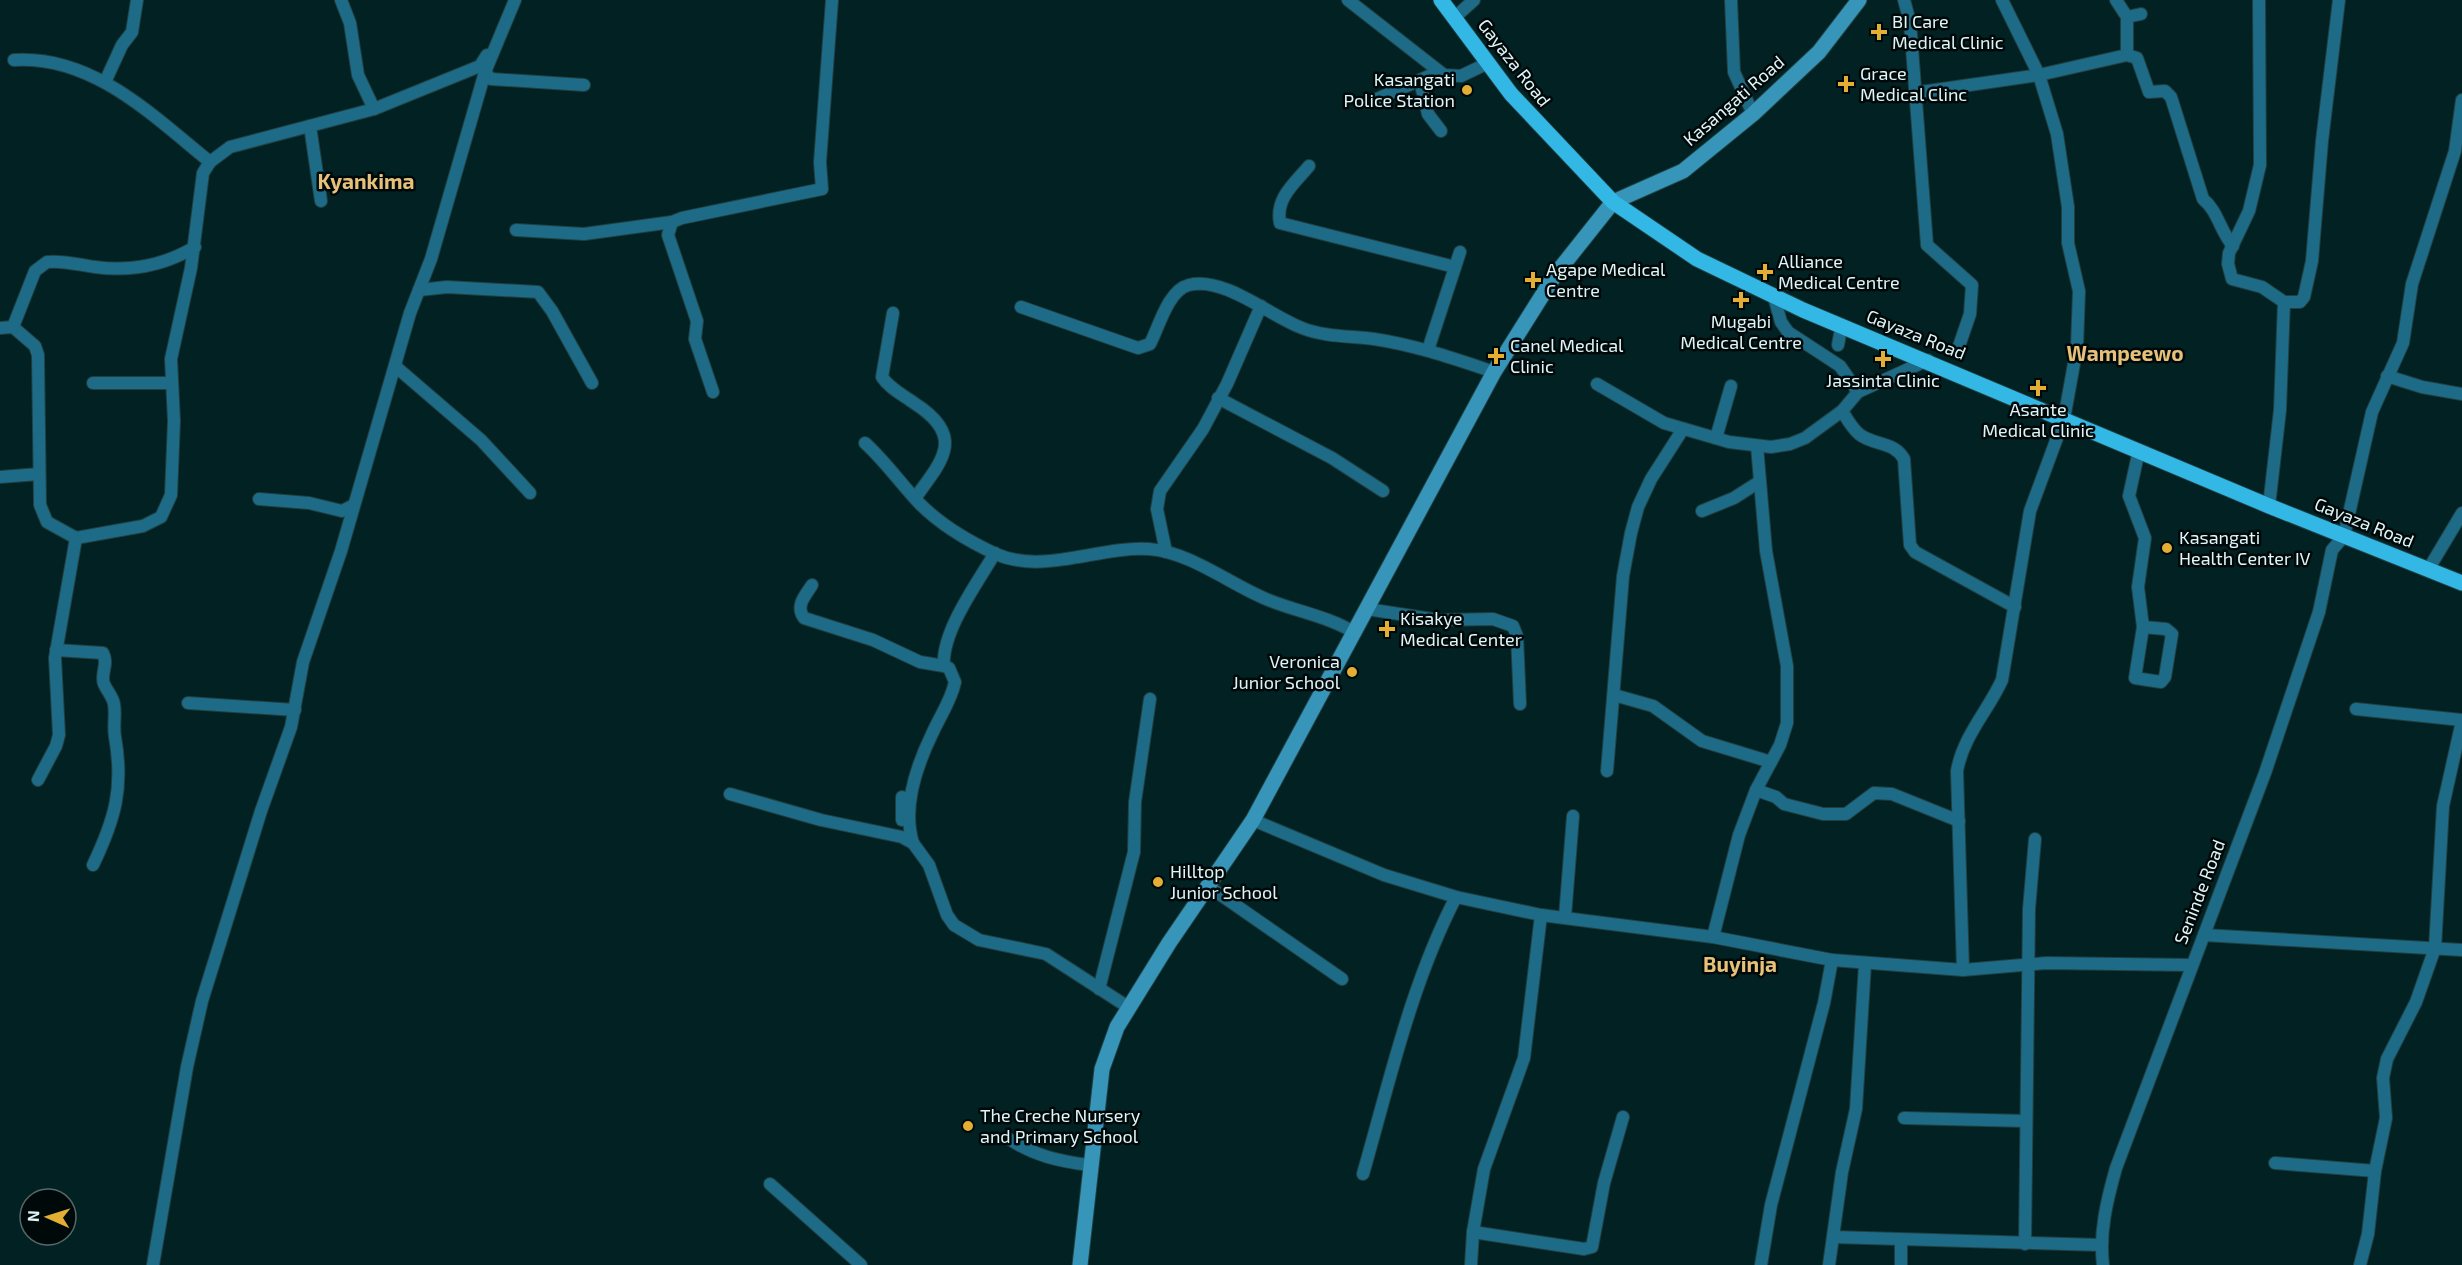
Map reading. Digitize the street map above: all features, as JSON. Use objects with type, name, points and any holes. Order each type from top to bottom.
[{"type":"main road","name":"Gayaza Road","points":[[1441,0],[1488,63],[1542,128],[1613,202],[1697,259],[1774,297],[1928,360],[2269,506],[2462,583]]},
{"type":"street","points":[[105,82],[119,51],[132,32],[137,0]]},
{"type":"street","points":[[341,0],[350,23],[358,75],[374,109]]},
{"type":"street","points":[[153,1265],[185,1078],[202,1001],[295,710],[303,662],[354,505],[394,366],[442,225],[482,69],[516,0]]},
{"type":"street","points":[[516,230],[584,234],[672,222],[822,189],[820,162],[832,0]]},
{"type":"street","points":[[1348,0],[1438,72],[1461,76],[1488,63]]},
{"type":"street","points":[[1454,18],[1474,0]]},
{"type":"street","points":[[1731,0],[1734,72],[1753,114]]},
{"type":"street","name":"Kasangati Road","points":[[1613,202],[1683,171],[1753,114],[1819,52],[1859,0]]},
{"type":"street","points":[[1904,0],[1910,22],[1927,244],[1972,285],[1970,314],[1957,352]]},
{"type":"street","points":[[1963,970],[1959,759],[1965,741],[1993,699],[2002,680],[2030,511],[2064,419],[2077,347],[2079,291],[2068,243],[2068,207],[2057,134],[2039,75],[2002,0]]},
{"type":"street","points":[[2116,0],[2127,17],[2127,55]]},
{"type":"street","points":[[2259,0],[2260,165],[2249,212],[2233,246],[2228,264],[2232,279],[2262,287],[2284,302],[2300,302],[2304,297],[2312,261],[2322,141],[2339,0]]},
{"type":"street","points":[[2127,17],[2141,14]]},
{"type":"street","points":[[1914,93],[2039,75],[2127,55],[2140,61],[2149,92],[2165,91],[2172,97],[2203,199],[2211,205],[2224,236],[2233,246]]},
{"type":"street","points":[[14,60],[39,59],[56,62],[105,82],[210,162]]},
{"type":"street","points":[[195,248],[165,263],[138,269],[47,262],[35,271],[6,327],[35,346],[38,355],[39,474],[43,517],[52,528],[76,538],[143,526],[154,522],[166,509],[171,495],[173,435],[171,359],[195,248],[203,173],[210,162],[230,147],[374,109],[482,69]]},
{"type":"street","points":[[482,69],[491,79],[584,85]]},
{"type":"street","points":[[1368,103],[1438,72]]},
{"type":"street","points":[[1420,81],[1428,114],[1441,131]]},
{"type":"street","name":"Seninde Road","points":[[2103,1265],[2101,1245],[2104,1214],[2116,1168],[2265,773],[2319,612],[2332,550],[2344,536],[2369,422],[2403,343],[2412,284],[2455,151],[2462,100]]},
{"type":"street","points":[[310,126],[321,201]]},
{"type":"street","points":[[1309,166],[1284,195],[1278,215],[1280,223],[1455,267]]},
{"type":"street","points":[[1080,1265],[1089,1165],[1102,1069],[1108,1048],[1128,1007],[1253,820],[1494,372],[1554,275],[1613,202]]},
{"type":"street","points":[[672,222],[668,235],[697,321],[695,339],[713,392]]},
{"type":"street","points":[[1428,351],[1460,252]]},
{"type":"street","points":[[1021,306],[1138,348],[1150,344],[1179,289],[1190,284],[1212,285],[1261,306],[1303,328],[1327,335],[1375,339],[1428,351],[1494,372]]},
{"type":"street","points":[[419,290],[447,287],[538,292],[552,311],[592,383]]},
{"type":"street","points":[[1774,297],[1781,322],[1788,332],[1840,366],[1858,392]]},
{"type":"street","points":[[2269,506],[2280,410],[2284,302]]},
{"type":"street","points":[[1166,552],[1157,509],[1160,491],[1203,429],[1227,384],[1261,306]]},
{"type":"street","points":[[893,313],[882,376],[897,391],[928,413],[947,444],[947,450],[937,467],[915,498]]},
{"type":"street","points":[[1597,384],[1664,423],[1683,429],[1757,446],[1791,444],[1805,438],[1842,411],[1858,392],[1928,360]]},
{"type":"street","points":[[394,366],[481,440],[530,494]]},
{"type":"street","points":[[2387,376],[2422,387],[2462,394]]},
{"type":"street","points":[[93,383],[170,383]]},
{"type":"street","points":[[1716,438],[1731,386]]},
{"type":"street","points":[[1218,398],[1332,458],[1383,491]]},
{"type":"street","points":[[1842,411],[1859,434],[1892,446],[1904,459],[1910,545],[1915,552],[2015,607]]},
{"type":"street","points":[[1607,771],[1623,576],[1630,533],[1638,507],[1651,478],[1683,429]]},
{"type":"street","points":[[864,444],[935,516],[995,554],[1011,559],[1042,561],[1123,550],[1151,549],[1166,552],[1263,598],[1305,615],[1341,624],[1354,633]]},
{"type":"street","points":[[1713,937],[1739,835],[1756,790],[1771,762],[1787,723],[1787,666],[1766,551],[1757,446]]},
{"type":"street","points":[[2139,450],[2129,496],[2145,538],[2138,587],[2143,627],[2135,678],[2161,682],[2166,677],[2172,634],[2166,630],[2143,627]]},
{"type":"street","points":[[0,477],[39,474]]},
{"type":"street","points":[[1702,511],[1734,498],[1759,482]]},
{"type":"street","points":[[259,499],[309,503],[342,512],[354,505]]},
{"type":"street","points":[[2428,570],[2462,513]]},
{"type":"street","points":[[38,780],[56,746],[59,735],[56,650],[76,538]]},
{"type":"street","points":[[944,666],[946,646],[965,603],[995,554]]},
{"type":"street","points":[[812,585],[800,606],[800,612],[804,618],[873,640],[920,662],[950,668],[955,682],[915,779],[908,840]]},
{"type":"street","points":[[1367,609],[1438,620],[1493,619],[1514,626],[1517,636],[1520,704]]},
{"type":"street","points":[[56,650],[103,653],[106,661],[103,682],[114,704],[120,786],[113,821],[93,866]]},
{"type":"street","points":[[1614,695],[1653,706],[1702,741],[1771,762]]},
{"type":"street","points":[[1099,989],[1134,852],[1135,802],[1150,699]]},
{"type":"street","points":[[188,703],[295,710]]},
{"type":"street","points":[[2356,709],[2462,720],[2443,806],[2443,849],[2435,948],[2416,1002],[2387,1059],[2383,1078],[2386,1118],[2375,1171],[2368,1234],[2360,1265]]},
{"type":"street","points":[[1756,790],[1776,797],[1784,804],[1823,814],[1846,814],[1874,793],[1892,794],[1959,821]]},
{"type":"street","points":[[730,794],[820,820],[908,840]]},
{"type":"street","points":[[902,797],[908,840],[929,865],[947,915],[954,925],[979,940],[1046,954],[1128,1007]]},
{"type":"street","points":[[1564,917],[1573,816]]},
{"type":"street","points":[[1253,820],[1384,875],[1456,897],[1541,915],[1713,937],[1832,960],[1963,970],[2028,964],[2191,965]]},
{"type":"street","points":[[2025,1244],[2029,909],[2036,839]]},
{"type":"street","points":[[1208,886],[1342,979]]},
{"type":"street","points":[[1363,1174],[1414,991],[1432,944],[1456,897]]},
{"type":"street","points":[[1471,1265],[1473,1232],[1484,1169],[1522,1065],[1541,915]]},
{"type":"street","points":[[2204,935],[2462,950]]},
{"type":"street","points":[[1761,1265],[1772,1205],[1824,1003],[1832,960]]},
{"type":"street","points":[[1829,1265],[1842,1172],[1856,1109],[1865,964]]},
{"type":"street","points":[[1473,1232],[1584,1249],[1592,1247],[1604,1183],[1623,1117]]},
{"type":"street","points":[[1904,1118],[2026,1122]]},
{"type":"street","points":[[1009,1139],[1028,1152],[1050,1160],[1089,1165]]},
{"type":"street","points":[[2275,1163],[2375,1171]]},
{"type":"street","points":[[770,1184],[861,1265]]},
{"type":"street","points":[[1833,1237],[2101,1245]]},
{"type":"street","points":[[1901,1239],[1901,1265]]},
{"type":"place","name":"BI Care Medical Clinic","points":[[1879,32]]},
{"type":"place","name":"Grace Medical Clinc","points":[[1846,84]]},
{"type":"place","name":"Kasangati Police Station","points":[[1467,90]]},
{"type":"place","name":"Alliance Medical Centre","points":[[1765,272]]},
{"type":"place","name":"Agape Medical Centre","points":[[1533,280]]},
{"type":"place","name":"Mugabi Medical Centre","points":[[1741,300]]},
{"type":"place","name":"Canel Medical Clinic","points":[[1496,356]]},
{"type":"place","name":"Jassinta Clinic","points":[[1883,359]]},
{"type":"place","name":"Asante Medical Clinic","points":[[2038,388]]},
{"type":"place","name":"Kasangati Health Center IV","points":[[2167,548]]},
{"type":"place","name":"Kisakye Medical Center","points":[[1387,629]]},
{"type":"place","name":"Veronica Junior School","points":[[1352,672]]},
{"type":"place","name":"Hilltop Junior School","points":[[1158,882]]},
{"type":"place","name":"The Creche Nursery and Primary School","points":[[968,1126]]},
{"type":"district","name":"Kyankima","points":[[366,182]]},
{"type":"district","name":"Wampeewo","points":[[2125,354]]},
{"type":"district","name":"Buyinja","points":[[1740,965]]}]
